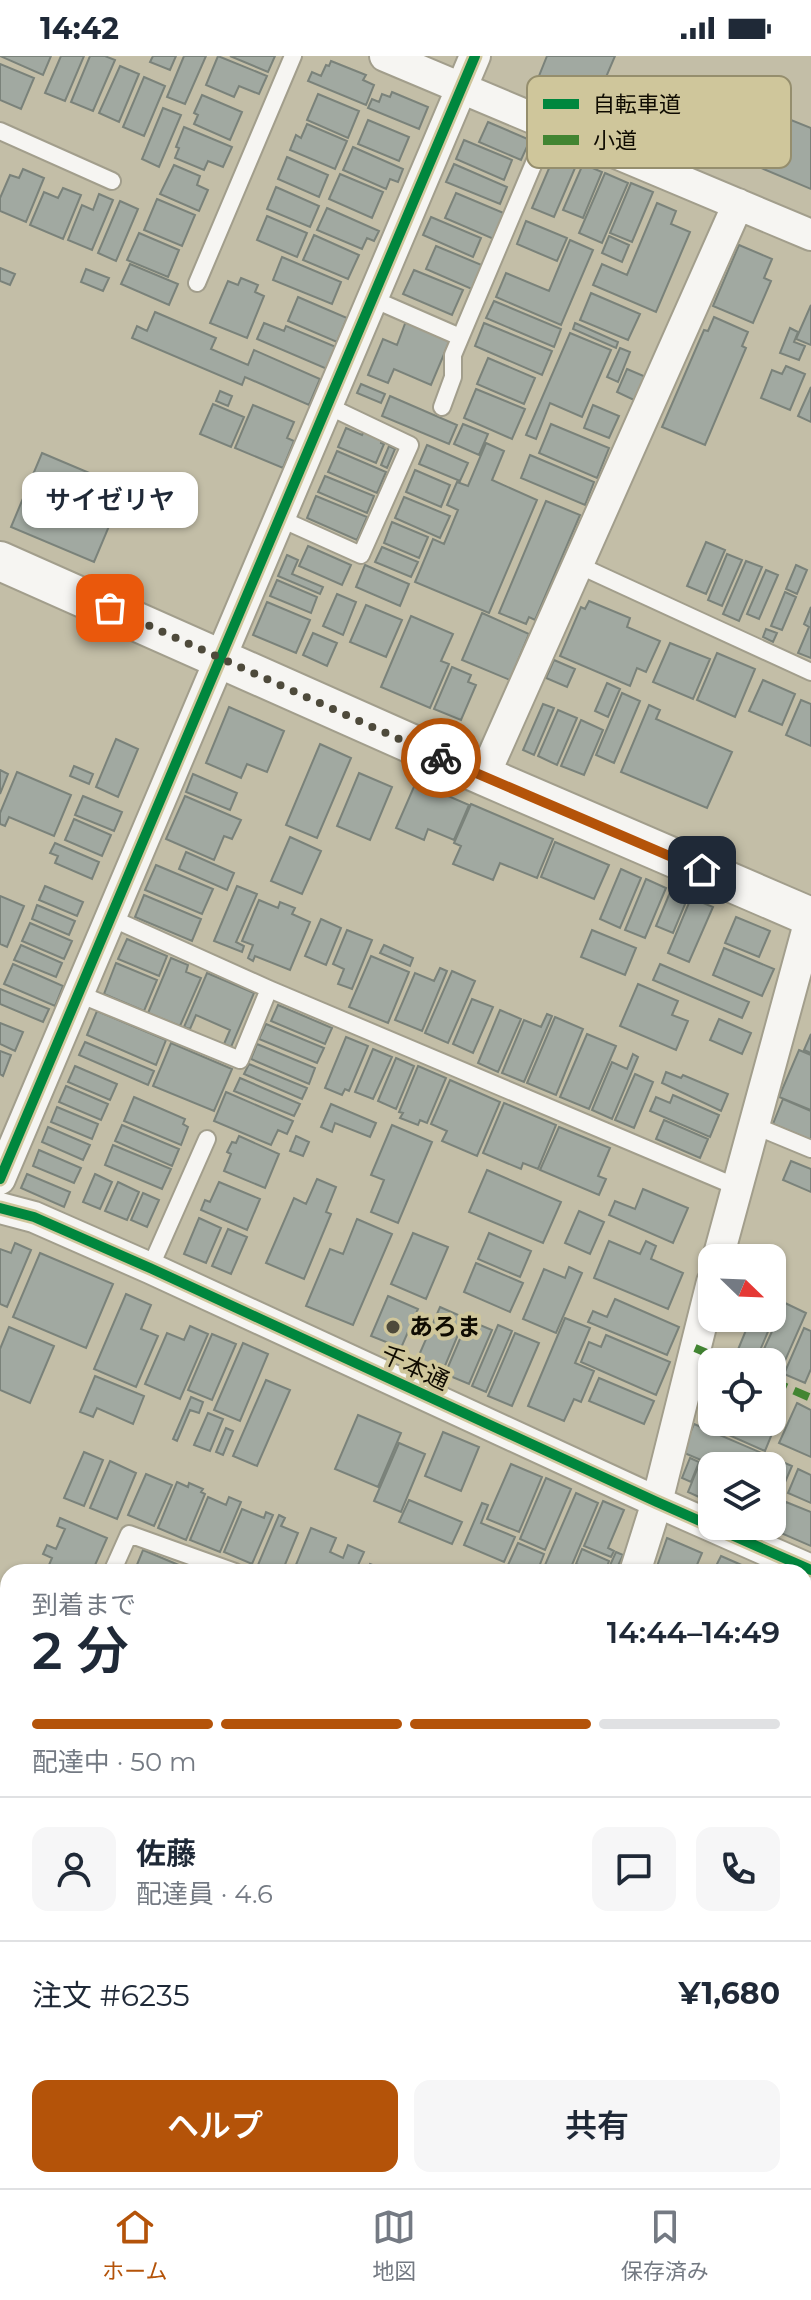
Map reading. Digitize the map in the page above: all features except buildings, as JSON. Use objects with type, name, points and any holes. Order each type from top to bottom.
[{"type":"street","points":[[385,56],[527,115]]},
{"type":"street","points":[[0,1179],[475,56]]},
{"type":"street","points":[[652,168],[811,235]]},
{"type":"street","points":[[484,776],[738,204]]},
{"type":"street","points":[[0,561],[484,776],[811,916],[722,1244]]},
{"type":"street","name":"千本通","points":[[0,1208],[34,1217],[150,1268],[797,1564]]},
{"type":"street","points":[[638,1564],[657,1502],[700,1332]]},
{"type":"lane","points":[[197,283],[293,56]]},
{"type":"lane","points":[[0,131],[112,181]]},
{"type":"lane","points":[[442,407],[453,377],[453,355],[532,168]]},
{"type":"lane","points":[[373,299],[460,337]]},
{"type":"lane","points":[[281,519],[361,555],[410,445],[328,406]]},
{"type":"lane","points":[[576,564],[811,672]]},
{"type":"lane","points":[[111,918],[269,989],[737,1187]]},
{"type":"lane","points":[[79,994],[240,1060],[269,989]]},
{"type":"lane","points":[[753,1125],[811,1149]]},
{"type":"lane","points":[[150,1268],[207,1139]]},
{"type":"lane","points":[[116,1564],[129,1534],[213,1564]]},
{"type":"marked path","points":[[786,1387],[811,1398]]},
{"type":"cycle path","points":[[0,1179],[475,56]]},
{"type":"cycle path","points":[[0,1208],[34,1217],[150,1268],[797,1564]]},
{"type":"way so far","points":[[110,608],[441,758]]},
{"type":"place","name":"サイゼリヤ","points":[[110,608]]},
{"type":"place","name":"あろま","points":[[393,1327]]},
{"type":"route","points":[[441,758],[702,870]]}]
